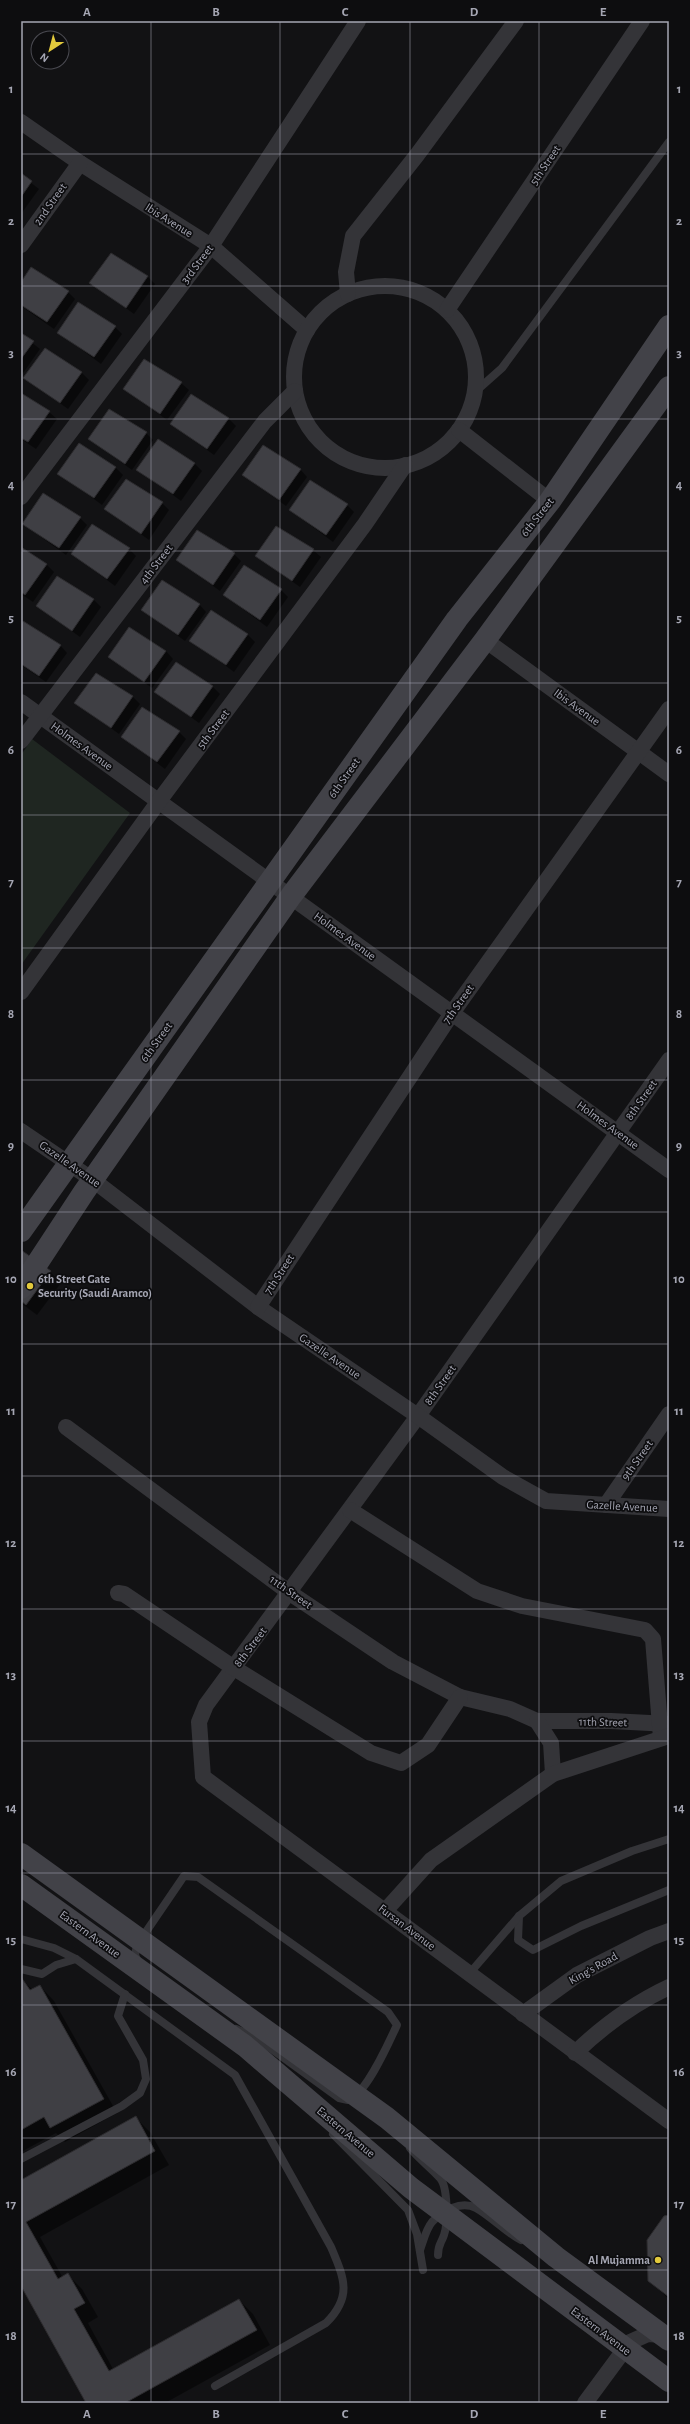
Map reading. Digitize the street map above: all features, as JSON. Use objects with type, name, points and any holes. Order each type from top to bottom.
[{"type":"main road","name":"6th Street","points":[[21,1230],[457,619],[550,500],[669,326]]},
{"type":"main road","points":[[21,1288],[93,1180],[290,896],[484,640],[669,387]]},
{"type":"main road","name":"Eastern Avenue","points":[[21,1854],[141,1939],[387,2118],[556,2257],[666,2338]]},
{"type":"main road","name":"Eastern Avenue","points":[[21,1885],[245,2046],[411,2188],[624,2349],[669,2381]]},
{"type":"street","name":"3rd Street","points":[[21,497],[211,246],[358,21]]},
{"type":"street","points":[[348,294],[346,272],[353,236],[417,155],[516,21]]},
{"type":"street","name":"5th Street","points":[[447,310],[642,21]]},
{"type":"street","name":"Ibis Avenue","points":[[21,122],[80,163],[211,246],[307,330]]},
{"type":"street","name":"2nd Street","points":[[21,245],[80,163]]},
{"type":"street","points":[[371,287],[402,287],[427,296],[447,310],[466,336],[475,363],[476,381],[472,405],[459,430],[439,450],[427,458],[405,465],[371,466],[344,458],[332,450],[312,430],[302,411],[296,391],[295,362],[307,330],[321,312],[348,294],[371,287]]},
{"type":"street","name":"4th Street","points":[[21,741],[265,421],[296,391]]},
{"type":"street","points":[[459,430],[550,500]]},
{"type":"street","name":"5th Street","points":[[21,992],[159,801],[365,524],[405,465]]},
{"type":"street","name":"Ibis Avenue","points":[[484,640],[669,774]]},
{"type":"street","name":"Holmes Avenue","points":[[21,702],[669,1170]]},
{"type":"street","name":"7th Street","points":[[258,1307],[452,1013],[637,751],[669,709]]},
{"type":"street","name":"8th Street","points":[[206,1705],[290,1593],[418,1416],[669,1060]]},
{"type":"street","name":"Gazelle Avenue","points":[[21,1131],[70,1162],[258,1307],[418,1416],[503,1477],[546,1501],[669,1509]]},
{"type":"street","name":"9th Street","points":[[606,1506],[669,1414]]},
{"type":"street","name":"11th Street","points":[[66,1427],[290,1593],[393,1662],[460,1697],[510,1708],[536,1721],[611,1721],[665,1730]]},
{"type":"street","points":[[350,1510],[477,1591],[522,1606],[645,1630],[653,1639],[665,1730],[553,1774],[431,1860],[385,1911]]},
{"type":"street","points":[[118,1593],[124,1594],[234,1668],[371,1753],[401,1763],[428,1745],[460,1697]]},
{"type":"street","name":"Fursan Avenue","points":[[206,1705],[199,1722],[203,1777],[669,2121]]},
{"type":"street","name":"11th Street","points":[[536,1721],[551,1743],[553,1774]]},
{"type":"street","name":"King's Road","points":[[523,2014],[576,1975],[650,1938],[669,1931]]},
{"type":"street","points":[[575,2052],[614,2018],[644,1999],[669,1987]]},
{"type":"street","points":[[585,2403],[624,2349],[637,2337],[648,2334],[666,2338]]},
{"type":"lane","points":[[476,381],[475,392],[502,368],[669,142]]},
{"type":"lane","points":[[469,1974],[519,1916],[561,1881],[632,1852],[669,1839]]},
{"type":"lane","points":[[148,1976],[140,1966],[136,1955],[137,1945],[184,1876],[198,1877],[388,2012],[397,2025],[380,2060],[356,2095],[348,2100],[339,2098],[255,2037],[200,2014]]},
{"type":"lane","points":[[519,1916],[518,1940],[533,1950],[581,1926],[669,1890]]},
{"type":"lane","points":[[21,1939],[54,1948],[76,1959],[235,2075],[327,2240],[341,2272],[345,2288],[342,2301],[335,2314],[326,2323],[215,2386]]},
{"type":"lane","points":[[21,1969],[42,1974],[56,1965],[76,1959]]},
{"type":"lane","points":[[21,2159],[122,2106],[140,2093],[146,2079],[143,2060],[118,2016],[125,1994]]},
{"type":"lane","points":[[283,2079],[332,2133],[408,2210],[414,2224],[423,2270]]},
{"type":"lane","points":[[387,2118],[419,2161],[440,2179],[447,2200],[444,2235],[438,2243],[438,2255]]},
{"type":"lane","points":[[420,2251],[431,2223],[460,2205],[467,2204],[476,2208],[506,2232],[556,2257]]},
{"type":"shaded area","points":[[32,739],[130,813],[21,965],[21,755]]},
{"type":"building","points":[[21,173],[32,181],[21,197]]},
{"type":"building","points":[[111,253],[148,276],[126,308],[89,283]]},
{"type":"building","points":[[31,267],[69,291],[47,322],[21,305],[21,282]]},
{"type":"building","points":[[78,302],[116,326],[94,357],[57,333]]},
{"type":"building","points":[[21,333],[34,341],[21,359]]},
{"type":"building","points":[[45,348],[82,372],[60,403],[23,378]]},
{"type":"building","points":[[144,359],[182,382],[160,414],[123,389]]},
{"type":"building","points":[[21,393],[50,411],[28,442],[21,438]]},
{"type":"building","points":[[191,394],[229,418],[207,449],[170,424]]},
{"type":"building","points":[[109,409],[147,432],[125,464],[88,439]]},
{"type":"building","points":[[158,439],[195,463],[173,494],[136,470]]},
{"type":"building","points":[[79,443],[116,467],[94,498],[57,474]]},
{"type":"building","points":[[263,445],[301,469],[279,500],[242,475]]},
{"type":"building","points":[[126,479],[163,502],[141,534],[104,509]]},
{"type":"building","points":[[310,480],[348,504],[326,535],[289,510]]},
{"type":"building","points":[[43,493],[81,517],[59,548],[22,524]]},
{"type":"building","points":[[92,524],[130,548],[107,579],[71,554]]},
{"type":"building","points":[[276,526],[314,549],[292,581],[255,556]]},
{"type":"building","points":[[197,530],[235,553],[213,585],[176,560]]},
{"type":"building","points":[[21,547],[47,564],[25,595],[21,592]]},
{"type":"building","points":[[244,565],[282,589],[260,620],[223,595]]},
{"type":"building","points":[[57,576],[94,599],[72,631],[36,606]]},
{"type":"building","points":[[162,580],[200,604],[178,635],[141,610]]},
{"type":"building","points":[[211,610],[248,634],[226,665],[189,641]]},
{"type":"building","points":[[23,621],[61,645],[39,676],[21,664],[21,624]]},
{"type":"building","points":[[129,627],[166,651],[144,682],[108,657]]},
{"type":"building","points":[[176,662],[213,686],[191,717],[154,692]]},
{"type":"building","points":[[96,673],[133,696],[111,728],[74,703]]},
{"type":"building","points":[[142,707],[180,731],[157,762],[121,737]]},
{"type":"building","name":"6th Street Gate Security (Saudi Aramco)","points":[[21,1250],[51,1271],[26,1305],[21,1301]]},
{"type":"building","points":[[21,1977],[30,1990],[40,1985],[104,2099],[50,2128],[44,2117],[21,2130]]},
{"type":"building","points":[[136,2116],[155,2151],[26,2222],[58,2279],[68,2273],[85,2303],[74,2309],[109,2371],[239,2299],[257,2330],[125,2403],[86,2403],[21,2286],[21,2180]]},
{"type":"building","name":"Al Mujamma","points":[[669,2215],[669,2297],[648,2281],[647,2240],[664,2216]]},
{"type":"place","name":"6th Street Gate Security (Saudi Aramco)","points":[[30,1286]]},
{"type":"place","name":"Al Mujamma","points":[[658,2260]]}]
